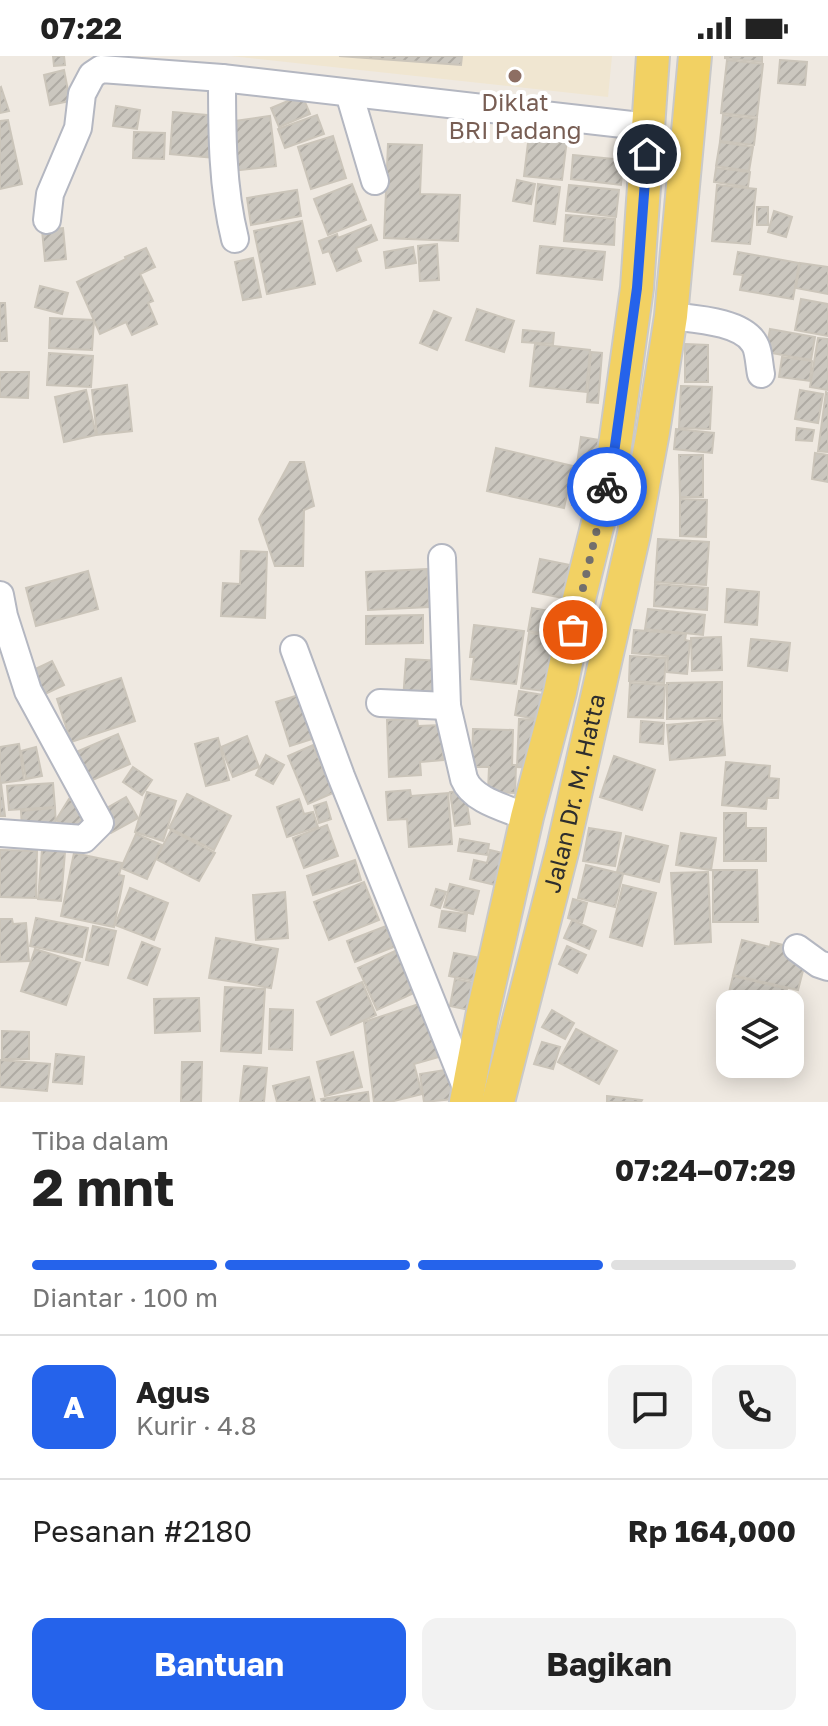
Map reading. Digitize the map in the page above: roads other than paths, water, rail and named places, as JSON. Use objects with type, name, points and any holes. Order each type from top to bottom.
[{"type":"main road","points":[[649,127],[653,56]]},
{"type":"main road","name":"Jalan Dr. M. Hatta","points":[[484,1094],[563,848],[631,548],[653,432],[672,304],[695,56]]},
{"type":"main road","name":"Jalan Dr. M. Hatta","points":[[484,1094],[474,1060],[482,1017],[612,467],[637,288],[649,127]]},
{"type":"main road","points":[[637,288],[672,304]]},
{"type":"street","points":[[47,220],[50,194],[78,128],[82,94],[92,75],[101,69],[222,78],[649,127]]},
{"type":"street","points":[[222,78],[224,163],[235,239]]},
{"type":"street","points":[[349,93],[375,181]]},
{"type":"street","points":[[672,304],[729,326],[746,336],[754,343],[761,374]]},
{"type":"street","points":[[442,558],[447,706],[464,779],[469,790],[479,797],[527,817]]},
{"type":"street","points":[[0,595],[28,691],[100,823],[84,839],[0,833]]},
{"type":"street","points":[[294,649],[341,776],[484,1094]]},
{"type":"street","points":[[380,703],[447,706]]},
{"type":"street","points":[[797,948],[828,967]]},
{"type":"place","name":"Diklat BRI Padang","points":[[515,76]]}]
